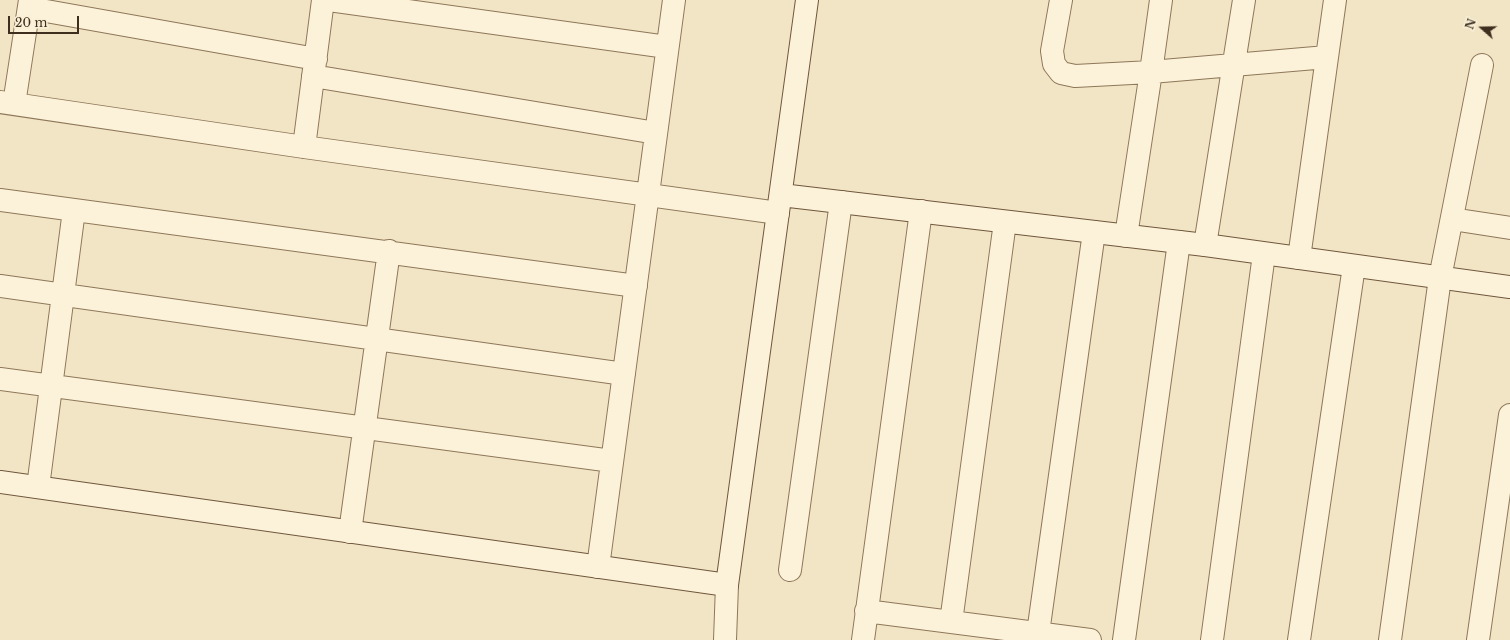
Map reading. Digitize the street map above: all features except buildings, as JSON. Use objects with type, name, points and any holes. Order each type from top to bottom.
[{"type":"street","points":[[304,148],[324,0]]},
{"type":"street","points":[[329,0],[667,47]]},
{"type":"street","points":[[598,567],[674,0]]},
{"type":"street","points":[[725,640],[726,585],[807,0]]},
{"type":"street","points":[[1062,0],[1052,51],[1054,64],[1061,73],[1075,76],[1151,72],[1327,57]]},
{"type":"street","points":[[1126,236],[1161,0]]},
{"type":"street","points":[[1205,245],[1244,0]]},
{"type":"street","points":[[1299,258],[1335,0]]},
{"type":"street","points":[[656,133],[314,68],[29,4],[7,103],[304,148],[648,195],[779,204],[841,202],[1205,245],[1510,287]]},
{"type":"street","points":[[1390,640],[1440,278],[1482,65]]},
{"type":"street","points":[[0,200],[636,286]]},
{"type":"street","points":[[790,570],[841,202]]},
{"type":"street","points":[[38,488],[74,210]]},
{"type":"street","points":[[863,640],[921,211]]},
{"type":"street","points":[[1452,219],[1510,228]]},
{"type":"street","points":[[951,622],[1005,222]]},
{"type":"street","points":[[1038,633],[1094,232]]},
{"type":"street","points":[[1124,640],[1179,242]]},
{"type":"street","points":[[350,532],[389,252]]},
{"type":"street","points":[[1212,640],[1264,254]]},
{"type":"street","points":[[1299,640],[1354,266]]},
{"type":"street","points":[[0,286],[624,374]]},
{"type":"street","points":[[0,379],[612,461]]},
{"type":"street","points":[[1478,640],[1510,415]]},
{"type":"street","points":[[0,483],[726,585]]},
{"type":"street","points":[[866,611],[951,622],[1013,635],[1038,633],[1090,640]]}]
